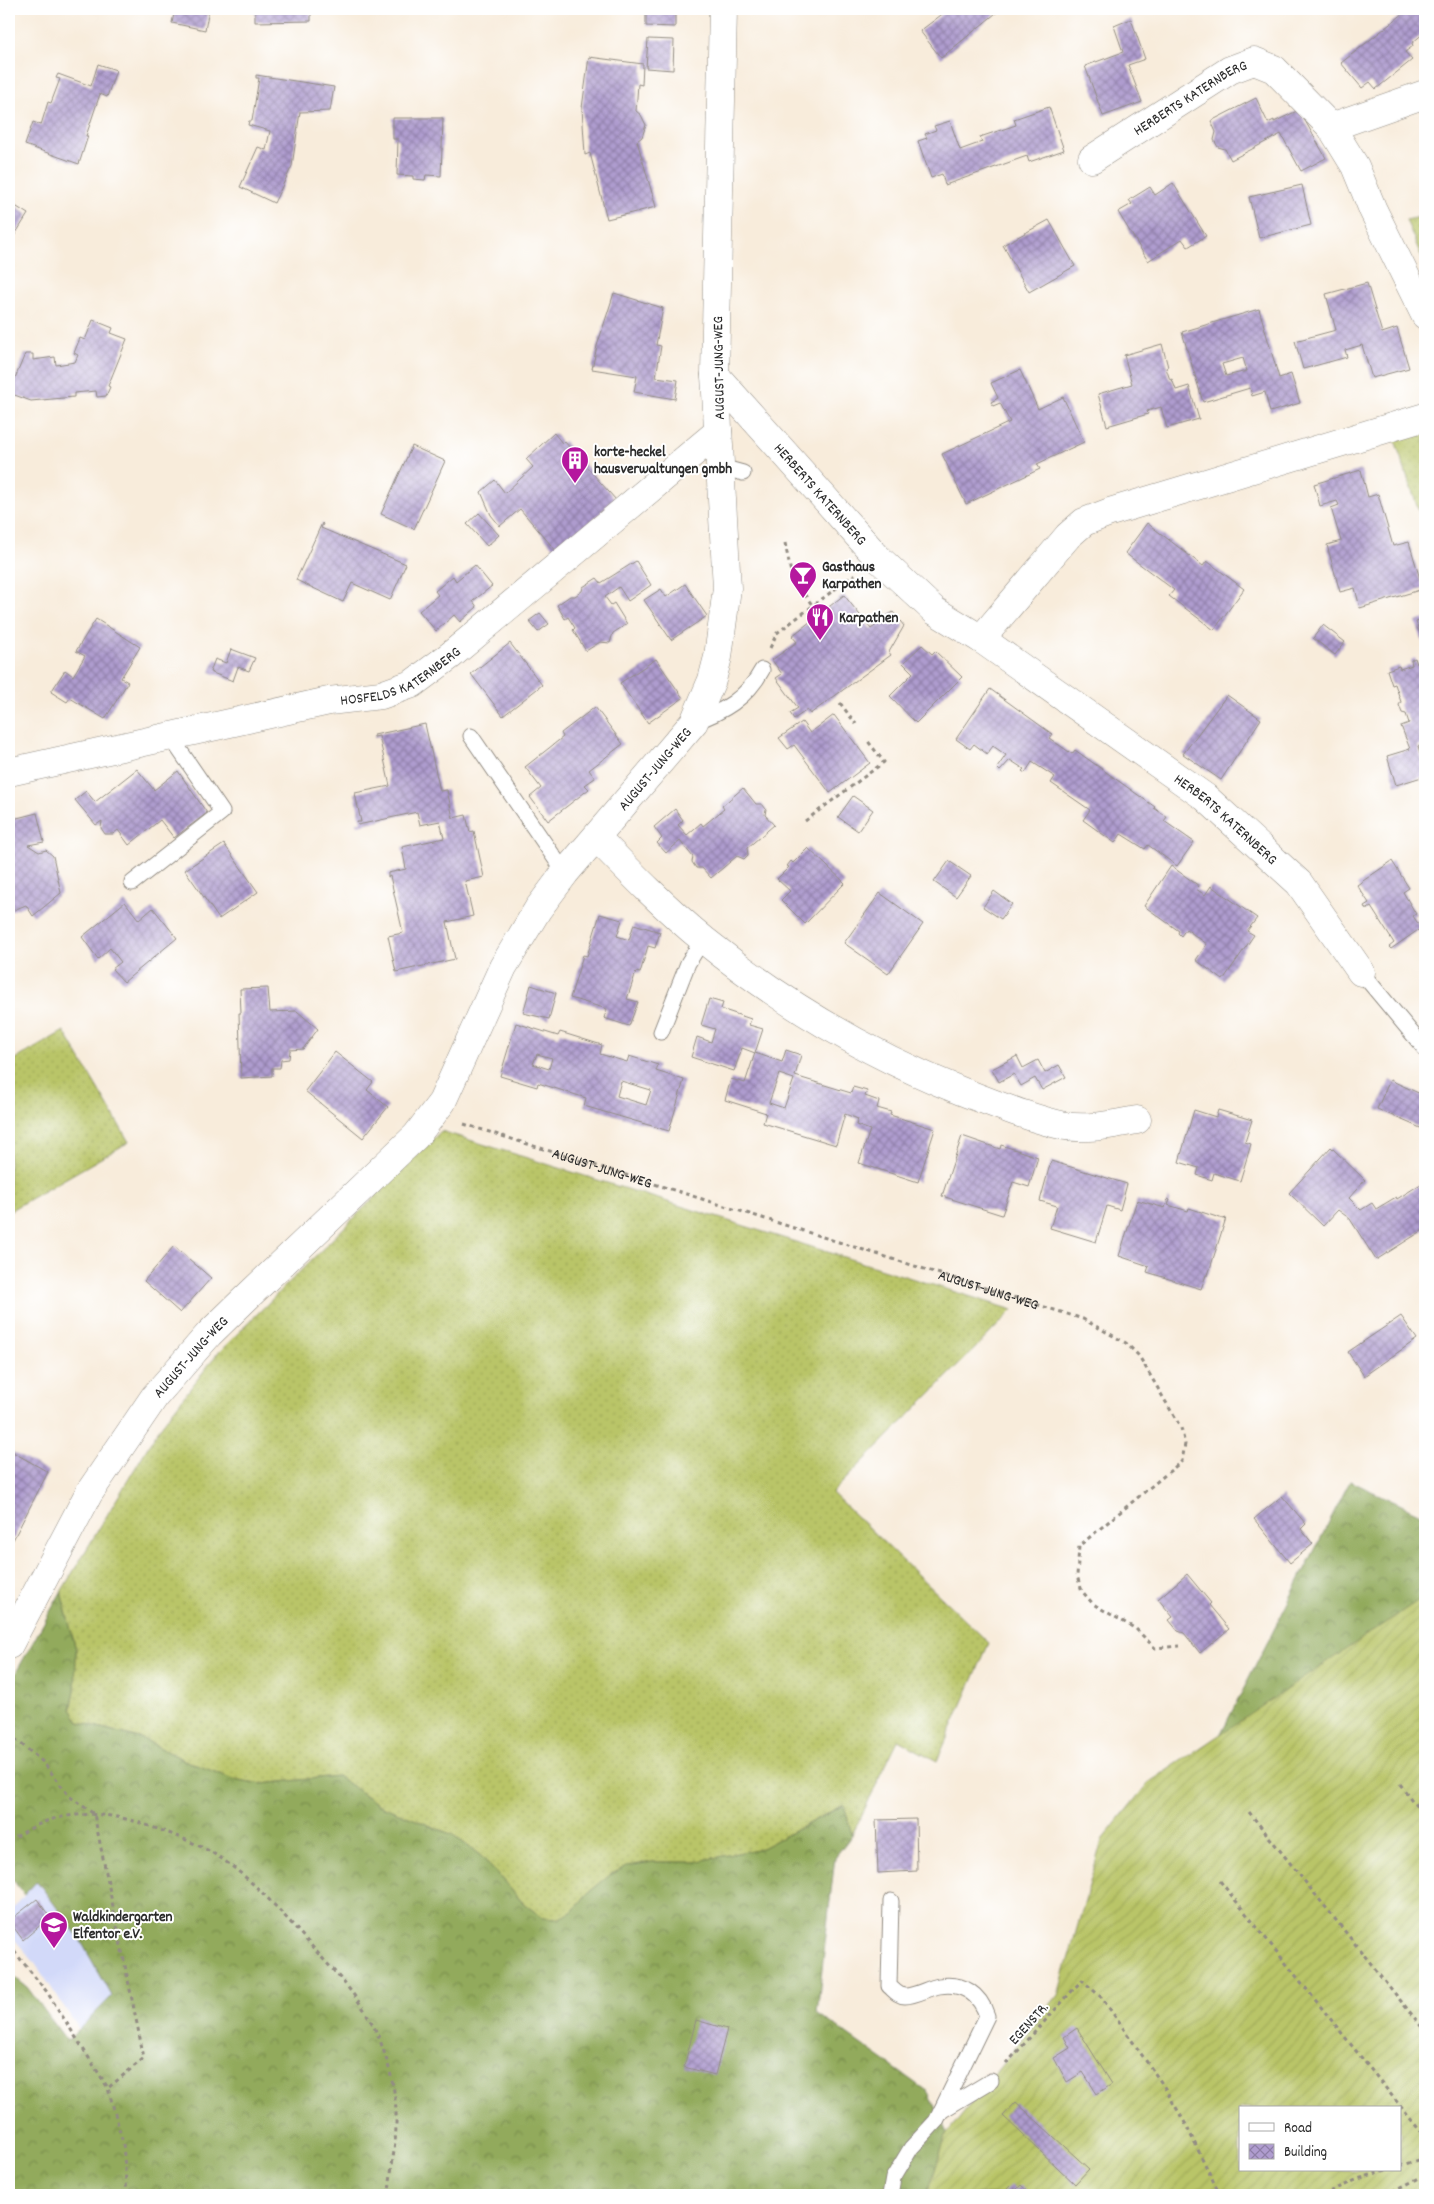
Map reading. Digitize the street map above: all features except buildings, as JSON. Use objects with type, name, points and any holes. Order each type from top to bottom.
[{"type":"street","name":"AUGUST-JUNG-WEG","points":[[9,1645],[89,1494],[155,1396],[215,1328],[416,1136],[434,1115],[449,1088],[503,967],[538,909],[566,873],[694,722],[709,687],[718,657],[725,609],[726,543],[732,470],[718,432],[716,375],[722,9]]},
{"type":"street","name":"HERBERTS KATERNBERG","points":[[1092,159],[1230,70],[1254,61],[1274,68],[1331,127],[1355,166],[1373,210],[1425,315]]},
{"type":"street","points":[[1331,127],[1425,94]]},
{"type":"street","name":"HERBERTS KATERNBERG","points":[[716,375],[877,557],[934,610],[980,640],[1204,797],[1299,883],[1361,972]]},
{"type":"street","points":[[980,640],[1068,536],[1084,522],[1110,512],[1425,418]]},
{"type":"street","name":"HOSFELDS KATERNBERG","points":[[9,772],[329,701],[381,695],[412,684],[451,655],[718,432]]},
{"type":"street","points":[[597,838],[641,883],[703,939],[772,991],[836,1032],[871,1051],[979,1098],[1065,1126],[1105,1126],[1137,1120]]},
{"type":"lane","points":[[694,722],[716,715],[736,702],[752,686],[762,670]]},
{"type":"lane","points":[[132,883],[222,812],[170,736]]},
{"type":"lane","points":[[471,736],[566,873]]},
{"type":"lane","points":[[661,1032],[688,963],[703,939]]},
{"type":"lane","name":"HERBERTS KATERNBERG","points":[[1361,972],[1425,1049]]},
{"type":"lane","points":[[890,2195],[893,2178],[911,2148],[936,2121],[987,2016],[984,2005],[977,1997],[968,1990],[954,1985],[939,1986],[905,1996],[897,1994],[890,1986],[891,1901]]},
{"type":"lane","points":[[941,2112],[990,2081]]},
{"type":"path","points":[[784,543],[792,578],[814,606]]},
{"type":"path","points":[[772,645],[777,634],[877,557]]},
{"type":"path","points":[[840,703],[856,724]]},
{"type":"path","points":[[805,821],[884,762],[868,740]]},
{"type":"path","name":"AUGUST-JUNG-WEG","points":[[434,1115],[1083,1319],[1126,1344],[1139,1356],[1181,1428],[1185,1444],[1182,1460],[1079,1546],[1077,1576],[1082,1591],[1093,1604],[1136,1630],[1155,1648],[1180,1646]]},
{"type":"path","points":[[9,1734],[43,1762],[69,1796],[94,1814],[144,2058],[108,2088]]},
{"type":"path","points":[[1400,1784],[1425,1818]]},
{"type":"path","points":[[1249,1812],[1425,2031]]},
{"type":"path","points":[[9,1841],[51,1819],[94,1814],[136,1821],[176,1835],[211,1852],[246,1879],[293,1924],[358,1999],[376,2031],[393,2081],[396,2125],[389,2195]]},
{"type":"path","points":[[1220,1881],[1400,2106]]},
{"type":"path","points":[[9,1946],[47,1992],[108,2088],[123,2143],[127,2195]]},
{"type":"path","name":"EGENSTR.","points":[[990,2081],[1082,1980],[1102,1998],[1163,2085],[1185,2123],[1220,2195]]},
{"type":"path","points":[[1402,2108],[1425,2137]]},
{"type":"path","points":[[1402,2165],[1425,2158]]},
{"type":"path","points":[[1323,2195],[1358,2179],[1380,2172]]},
{"type":"path","points":[[1386,2195],[1425,2175]]},
{"type":"shaded area","name":"Waldkindergarten Elfentor e.V.","points":[[36,1881],[78,1936],[112,1996],[79,2029],[34,1962],[9,1933],[9,1914]]},
{"type":"green space","points":[[1425,216],[1425,265],[1406,220]]},
{"type":"green space","points":[[1425,428],[1425,530],[1394,437]]},
{"type":"green space","points":[[64,1031],[129,1142],[9,1211],[9,1063]]},
{"type":"green space","points":[[441,1131],[1013,1310],[832,1493],[989,1643],[937,1761],[898,1740],[852,1835],[843,1805],[762,1848],[694,1862],[652,1862],[588,1893],[572,1912],[564,1917],[557,1919],[543,1918],[523,1903],[481,1856],[453,1835],[379,1805],[337,1776],[262,1784],[233,1779],[184,1760],[143,1739],[79,1722],[71,1709],[75,1690],[76,1650],[61,1592],[158,1430],[217,1354]]},
{"type":"green space","points":[[1350,1481],[1425,1516],[1425,1596],[1220,1735]]},
{"type":"green space","points":[[61,1592],[76,1650],[75,1690],[71,1709],[79,1722],[143,1739],[184,1760],[233,1779],[262,1784],[337,1776],[379,1805],[453,1835],[481,1856],[523,1903],[543,1918],[557,1919],[572,1912],[588,1893],[610,1875],[627,1866],[652,1862],[694,1862],[762,1848],[844,1805],[852,1835],[835,1857],[817,2013],[928,2092],[947,2133],[927,2195],[9,2195],[9,1973],[27,1987],[67,2041],[112,1996],[78,1936],[37,1881],[24,1895],[9,1874],[9,1685]]},
{"type":"green space","points":[[1425,1596],[1425,2195],[927,2195],[947,2133],[1058,1995],[1102,1840],[1148,1783]]},
{"type":"place","name":"korte-heckel hausverwaltungen gmbh","points":[[575,484]]},
{"type":"place","name":"Gasthaus Karpathen","points":[[803,599]]},
{"type":"place","name":"Karpathen","points":[[820,641]]},
{"type":"place","name":"Waldkindergarten Elfentor e.V.","points":[[54,1949]]}]
